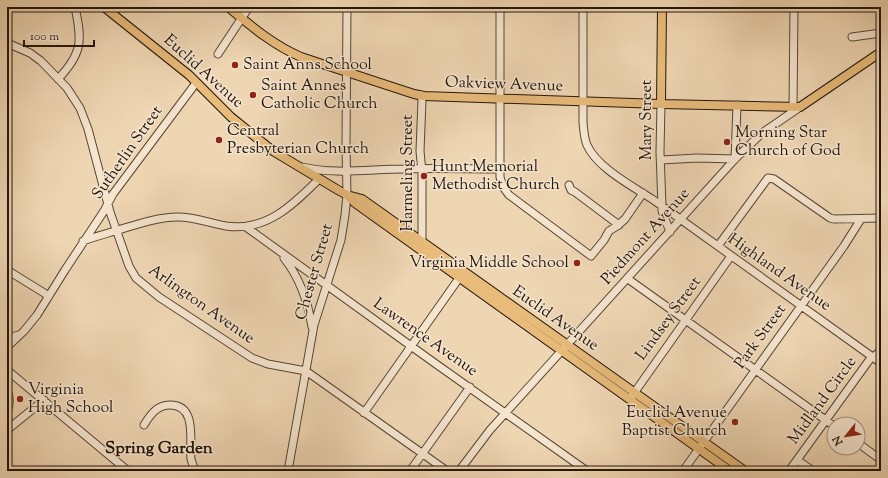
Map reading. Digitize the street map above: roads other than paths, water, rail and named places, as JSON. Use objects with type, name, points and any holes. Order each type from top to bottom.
[{"type":"main road","name":"Euclid Avenue","points":[[104,7],[161,52],[242,126],[273,151],[319,179],[347,194],[362,199],[386,220],[462,275],[496,299],[568,344],[634,392],[701,445],[730,471]]},
{"type":"main road","name":"Oakview Avenue","points":[[228,7],[268,39],[289,52],[346,72],[420,95],[583,102],[796,106]]},
{"type":"main road","name":"Mary Street","points":[[661,104],[662,7]]},
{"type":"main road","name":"Piedmont Avenue","points":[[796,106],[881,52]]},
{"type":"main road","name":"Euclid Avenue","points":[[496,299],[562,351],[629,400],[745,471]]},
{"type":"street","points":[[58,79],[75,59],[79,47],[80,29],[75,7]]},
{"type":"street","points":[[218,54],[250,7]]},
{"type":"street","name":"Chester Street","points":[[288,471],[313,331],[341,240],[347,194],[347,7]]},
{"type":"street","points":[[500,7],[500,169],[501,183],[509,195],[590,256],[593,256],[609,231],[625,219],[643,193]]},
{"type":"street","name":"Highland Avenue","points":[[584,7],[584,137],[591,152],[604,166],[881,362]]},
{"type":"street","points":[[794,7],[796,106]]},
{"type":"street","points":[[852,37],[881,33]]},
{"type":"street","name":"Arlington Avenue","points":[[7,43],[33,55],[73,96],[83,115],[116,231],[132,272],[141,283],[159,297],[252,358],[268,364],[306,370],[447,471]]},
{"type":"street","name":"Sutherlin Street","points":[[19,335],[37,315],[50,296],[113,194],[196,83]]},
{"type":"street","name":"Harmeling Street","points":[[420,95],[422,100],[420,144],[422,169],[422,246]]},
{"type":"street","name":"Mary Street","points":[[661,104],[660,160],[662,211],[670,232]]},
{"type":"street","points":[[660,160],[697,158],[735,159],[737,105]]},
{"type":"street","name":"Piedmont Avenue","points":[[459,471],[484,436],[628,279],[735,159],[762,133],[796,106]]},
{"type":"street","points":[[297,166],[321,170],[500,169]]},
{"type":"street","points":[[718,246],[765,179],[768,178],[774,179],[830,218],[881,218]]},
{"type":"street","points":[[83,241],[159,220],[178,217],[226,226],[246,227],[261,224],[285,210],[319,179]]},
{"type":"street","points":[[569,185],[571,190],[619,225]]},
{"type":"street","name":"Park Street","points":[[683,471],[844,246],[861,219]]},
{"type":"street","name":"Lawrence Avenue","points":[[246,227],[587,471]]},
{"type":"street","points":[[277,250],[287,261],[301,286],[308,306],[313,331]]},
{"type":"street","name":"Lindsey Street","points":[[629,400],[731,256]]},
{"type":"street","points":[[7,270],[50,296]]},
{"type":"street","points":[[364,412],[462,275]]},
{"type":"street","points":[[628,279],[825,420]]},
{"type":"street","points":[[7,338],[19,335]]},
{"type":"street","points":[[7,347],[19,335]]},
{"type":"street","name":"Midland Circle","points":[[789,471],[870,359],[881,350]]},
{"type":"street","points":[[7,370],[127,471]]},
{"type":"street","points":[[410,471],[470,387]]},
{"type":"street","points":[[7,430],[44,400]]},
{"type":"street","points":[[144,425],[151,414],[159,407],[175,405],[183,409],[190,421],[191,459],[195,471]]},
{"type":"street","points":[[866,450],[881,460]]},
{"type":"street","points":[[797,460],[813,471]]},
{"type":"place","name":"Saint Anns School","points":[[235,65]]},
{"type":"place","name":"Saint Annes Catholic Church","points":[[253,95]]},
{"type":"place","name":"Central Presbyterian Church","points":[[219,140]]},
{"type":"place","name":"Morning Star Church of God","points":[[727,142]]},
{"type":"place","name":"Hunt Memorial Methodist Church","points":[[424,176]]},
{"type":"place","name":"Virginia Middle School","points":[[577,263]]},
{"type":"place","name":"Virginia High School","points":[[20,399]]},
{"type":"place","name":"Euclid Avenue Baptist Church","points":[[735,422]]},
{"type":"district","name":"Spring Garden","points":[[159,449]]}]
